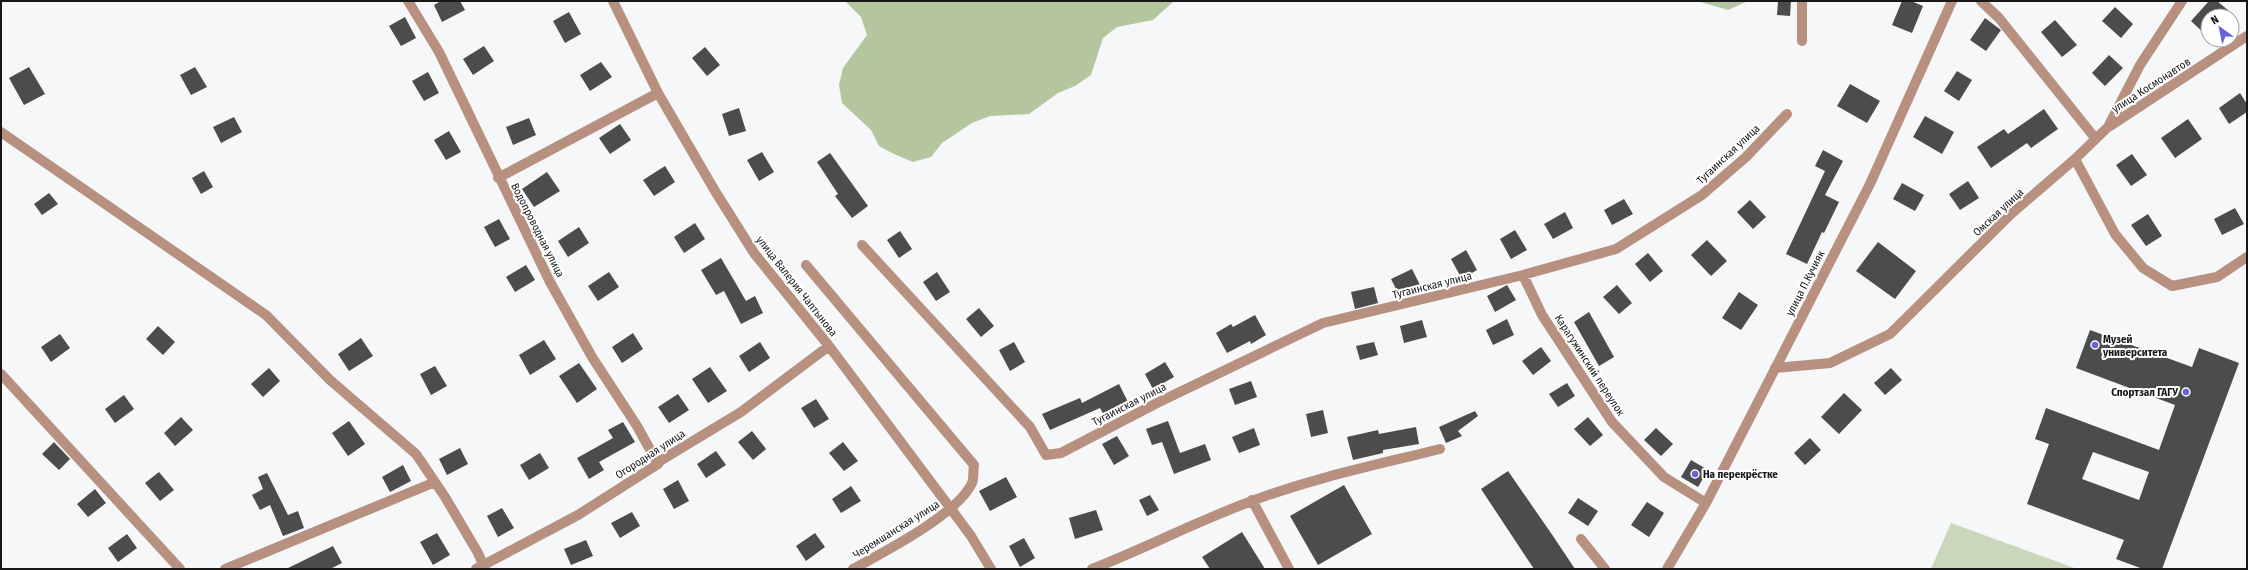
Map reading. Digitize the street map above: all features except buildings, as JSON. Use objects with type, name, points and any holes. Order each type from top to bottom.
[{"type":"street","name":"Водопроводная улица","points":[[408,1],[439,52],[498,178],[550,282],[592,357],[637,426],[658,464]]},
{"type":"street","name":"улица Валерия Чаптынова","points":[[612,1],[658,93],[754,253],[829,346],[971,536],[991,569]]},
{"type":"street","points":[[1802,1],[1802,41]]},
{"type":"street","name":"улица П.Кучияк","points":[[1667,569],[1706,503],[1870,184],[1952,1]]},
{"type":"street","points":[[1981,1],[1999,18],[2095,138]]},
{"type":"street","name":"Омская улица","points":[[1775,368],[1830,363],[1890,334],[2011,214],[2075,159],[2108,127],[2140,65],[2182,1]]},
{"type":"street","name":"улица Космонавтов","points":[[2108,127],[2247,36]]},
{"type":"street","points":[[498,178],[658,93]]},
{"type":"street","name":"Тугаинская улица","points":[[862,245],[1030,427],[1046,454],[1061,453],[1157,403],[1323,323],[1523,275],[1616,248],[1702,195],[1746,157],[1787,114]]},
{"type":"street","points":[[1,132],[266,315],[330,380],[416,454],[435,482],[478,553],[481,568]]},
{"type":"street","points":[[2075,159],[2115,234],[2143,268],[2172,286],[2217,277],[2247,256]]},
{"type":"street","name":"Черемшанская улица","points":[[806,264],[974,464],[972,482],[951,509],[889,549],[853,569]]},
{"type":"street","name":"Карагужинский переулок","points":[[1523,275],[1542,315],[1612,422],[1664,477],[1706,503]]},
{"type":"street","name":"Огородная улица","points":[[481,568],[578,515],[658,464],[660,461],[741,412],[829,346]]},
{"type":"street","points":[[1,374],[180,569]]},
{"type":"street","points":[[1092,569],[1194,523],[1252,500],[1305,482],[1440,449]]},
{"type":"street","points":[[225,569],[435,482]]},
{"type":"street","points":[[1252,500],[1289,569]]},
{"type":"street","points":[[1581,539],[1605,569]]},
{"type":"green space","points":[[845,1],[1174,1],[1153,20],[1117,27],[1103,38],[1091,75],[1075,86],[1058,93],[1029,114],[990,116],[972,123],[942,143],[931,157],[913,162],[879,146],[871,130],[842,103],[839,85],[843,68],[867,35],[861,17]]},
{"type":"green space","points":[[1697,1],[1748,1],[1728,10]]},
{"type":"green space","points":[[1951,523],[2077,569],[1931,569]]},
{"type":"place","name":"Музей университета","points":[[2095,345]]},
{"type":"place","name":"Спортзал ГАГУ","points":[[2186,392]]},
{"type":"place","name":"На перекрёстке","points":[[1695,474]]}]
